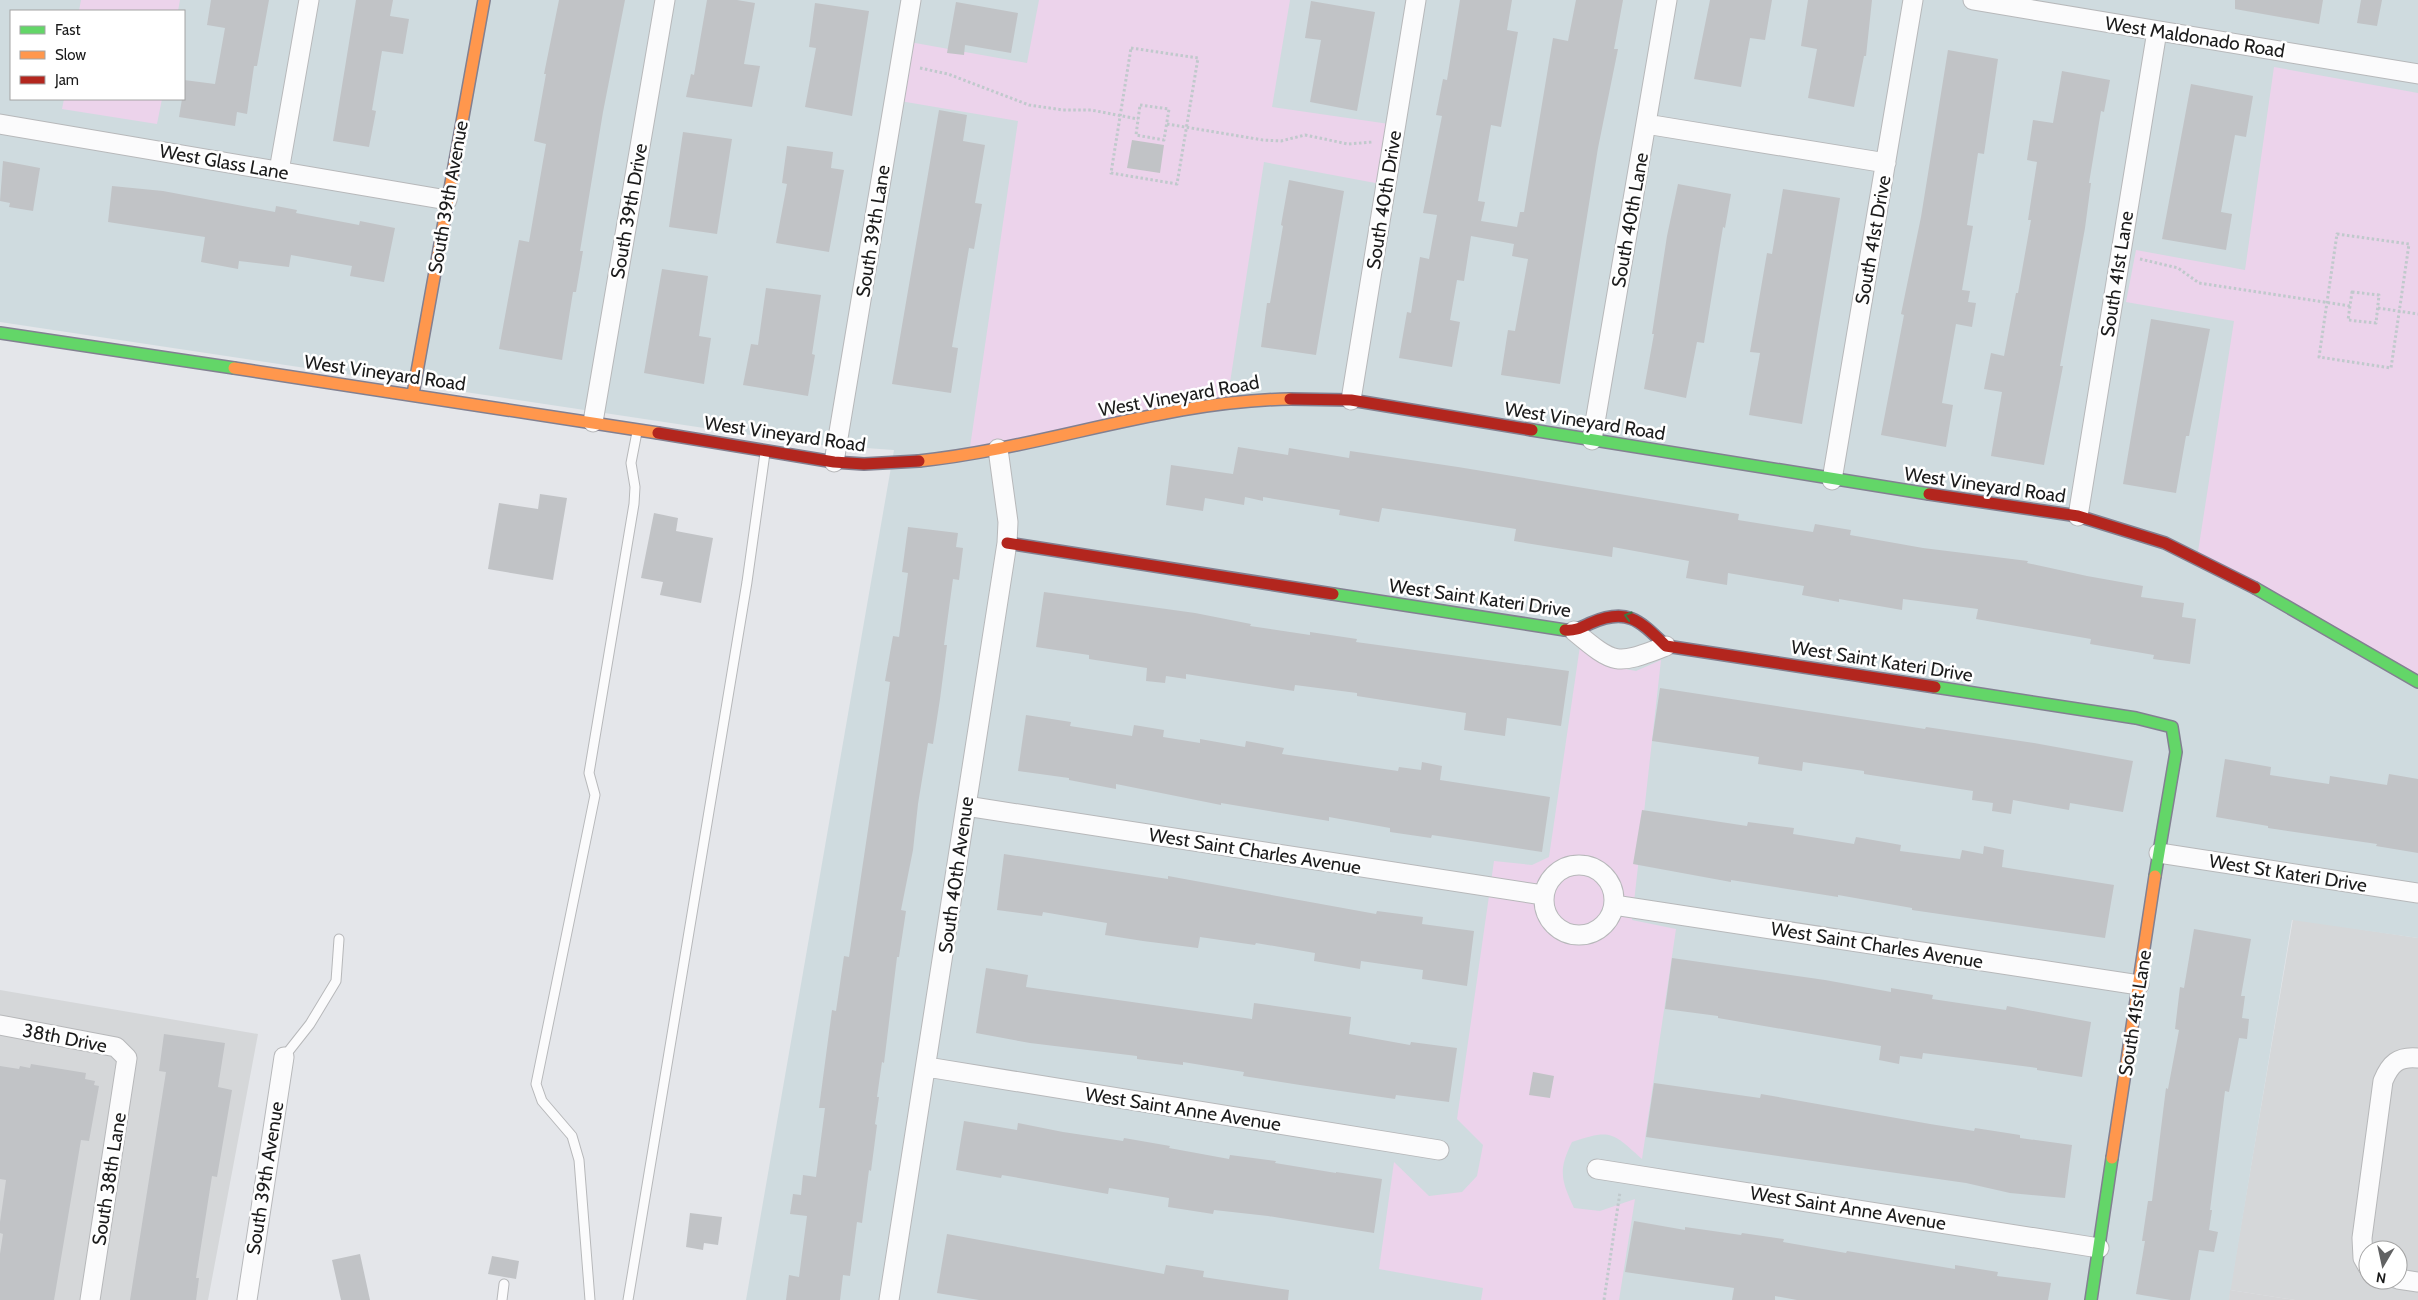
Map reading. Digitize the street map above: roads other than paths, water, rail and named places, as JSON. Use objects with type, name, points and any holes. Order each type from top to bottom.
[{"type":"street","points":[[279,171],[309,0]]},
{"type":"street","name":"South 39th Avenue","points":[[413,394],[484,0]]},
{"type":"street","name":"South 39th Drive","points":[[593,422],[665,0]]},
{"type":"street","name":"South 39th Lane","points":[[834,462],[911,0]]},
{"type":"street","name":"South 40th Drive","points":[[1351,400],[1416,0]]},
{"type":"street","name":"South 40th Lane","points":[[1592,440],[1667,0]]},
{"type":"street","name":"South 41st Drive","points":[[1832,480],[1913,0]]},
{"type":"street","name":"West Maldonado Road","points":[[1973,0],[2157,31],[2417,69]]},
{"type":"street","name":"South 41st Lane","points":[[2078,516],[2157,31]]},
{"type":"street","name":"West Glass Lane","points":[[0,124],[448,200]]},
{"type":"street","points":[[1646,124],[1886,163]]},
{"type":"street","name":"West Vineyard Road","points":[[0,333],[413,394],[834,462],[899,465],[998,449],[1227,402],[1311,396],[1351,400],[1832,480],[2078,516],[2164,543],[2197,558],[2267,595],[2418,682]]},
{"type":"street","name":"South 40th Avenue","points":[[889,1300],[927,1067],[1007,543],[1008,522],[998,449]]},
{"type":"street","name":"West Saint Kateri Drive","points":[[1007,543],[1574,631],[1612,614],[1628,614],[1666,646],[2136,718],[2172,727]]},
{"type":"street","points":[[1574,631],[1602,653],[1621,660],[1632,659],[1666,646]]},
{"type":"street","name":"South 41st Lane","points":[[2091,1300],[2158,853],[2176,752],[2172,727]]},
{"type":"street","name":"West Saint Charles Avenue","points":[[966,806],[1543,895]]},
{"type":"street","name":"West St Kateri Drive","points":[[2158,853],[2418,893]]},
{"type":"street","points":[[1584,865],[1600,872],[1612,887],[1614,905],[1607,922],[1592,933],[1574,935],[1557,928],[1546,913],[1543,895],[1550,878],[1565,867],[1584,865]]},
{"type":"street","name":"West Saint Charles Avenue","points":[[1614,905],[2139,985]]},
{"type":"street","name":"38th Drive","points":[[0,1025],[116,1047],[127,1058]]},
{"type":"street","name":"South 39th Avenue","points":[[247,1300],[284,1057]]},
{"type":"street","points":[[2362,1240],[2383,1081],[2395,1061],[2406,1057],[2418,1058]]},
{"type":"street","name":"South 38th Lane","points":[[90,1300],[127,1058]]},
{"type":"street","name":"West Saint Anne Avenue","points":[[927,1067],[1438,1150]]},
{"type":"street","name":"West Saint Anne Avenue","points":[[1597,1169],[2099,1248]]},
{"type":"lane","points":[[590,1300],[579,1160],[572,1136],[542,1101],[536,1084],[595,795],[589,773],[634,504],[635,487],[630,463],[637,429]]},
{"type":"lane","points":[[628,1300],[747,582],[765,450]]},
{"type":"lane","points":[[284,1057],[310,1024],[336,981],[339,939]]},
{"type":"lane","points":[[502,1300],[504,1284]]}]
